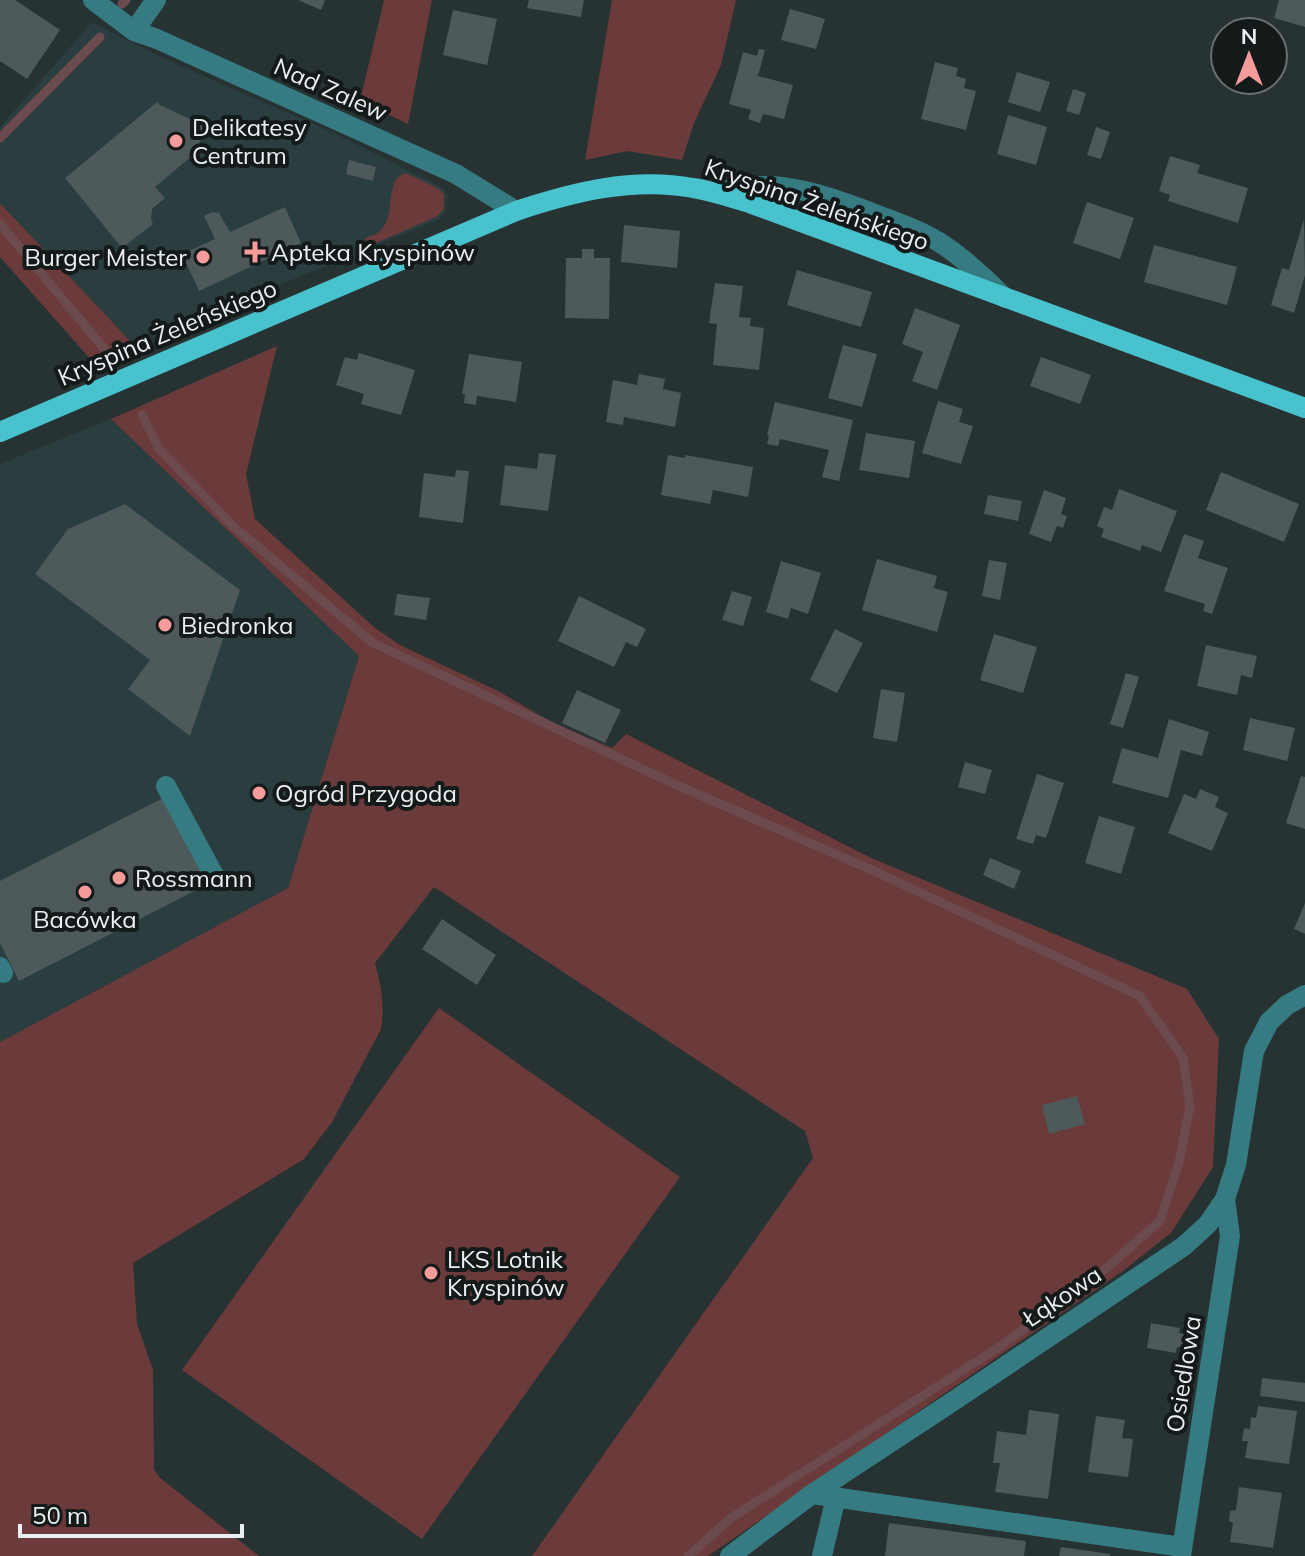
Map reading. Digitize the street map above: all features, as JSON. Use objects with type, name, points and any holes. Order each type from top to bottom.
[{"type":"main road","name":"Kryspina Żeleńskiego","points":[[0,432],[516,211],[576,192],[623,185],[690,187],[766,209],[1305,408]]},
{"type":"street","name":"Nad Zalew","points":[[93,0],[128,26],[456,174],[516,211]]},
{"type":"street","points":[[128,26],[156,0]]},
{"type":"street","points":[[714,192],[782,187],[827,197],[920,232],[942,244],[969,263],[1005,298]]},
{"type":"street","points":[[166,786],[217,881]]},
{"type":"street","name":"Łąkowa","points":[[730,1556],[812,1494],[1184,1246],[1208,1224],[1225,1199],[1236,1165],[1254,1051],[1269,1022],[1287,1005],[1305,995]]},
{"type":"street","name":"Osiedlowa","points":[[1181,1552],[1230,1236],[1225,1199]]},
{"type":"street","points":[[812,1494],[1181,1552]]},
{"type":"street","points":[[822,1556],[836,1497]]},
{"type":"shaded area","points":[[384,0],[432,0],[408,124],[360,101]]},
{"type":"shaded area","points":[[612,0],[736,0],[721,65],[694,123],[682,160],[627,151],[585,160]]},
{"type":"shaded area","points":[[92,22],[165,59],[332,132],[436,184],[445,190],[448,197],[446,210],[440,219],[134,345],[0,203],[0,127]]},
{"type":"shaded area","points":[[406,173],[439,189],[444,194],[444,209],[436,217],[369,246],[365,238],[382,229],[389,214],[395,182]]},
{"type":"shaded area","points":[[0,203],[134,345],[93,362],[0,257]]},
{"type":"shaded area","points":[[277,346],[246,474],[255,519],[375,628],[400,645],[498,691],[551,722],[612,748],[626,734],[871,858],[1187,989],[1219,1039],[1213,1167],[1171,1233],[1123,1271],[708,1556],[532,1556],[813,1158],[805,1131],[434,887],[375,963],[382,996],[381,1029],[332,1122],[304,1159],[133,1263],[137,1324],[153,1370],[154,1469],[159,1477],[259,1556],[0,1556],[0,1042],[288,888],[359,656],[111,419]]},
{"type":"shaded area","points":[[111,419],[359,655],[288,888],[0,1042],[0,464]]},
{"type":"shaded area","name":"LKS Lotnik Kryspinów","points":[[439,1008],[680,1177],[422,1539],[182,1370]]},
{"type":"building","points":[[0,0],[15,0],[60,30],[27,79],[0,61]]},
{"type":"building","points":[[298,0],[325,0],[321,10]]},
{"type":"building","points":[[529,0],[584,0],[581,17],[527,8]]},
{"type":"building","points":[[1279,0],[1305,0],[1305,27],[1289,22],[1289,16],[1275,16]]},
{"type":"building","points":[[790,9],[825,19],[816,49],[781,40]]},
{"type":"building","points":[[453,10],[497,19],[487,65],[443,55]]},
{"type":"building","points":[[759,49],[765,50],[758,76],[793,85],[784,119],[763,114],[760,123],[748,119],[751,110],[729,104],[743,52],[757,56]]},
{"type":"building","points":[[935,62],[958,68],[956,76],[966,79],[964,88],[976,91],[966,130],[921,119]]},
{"type":"building","points":[[1017,72],[1050,82],[1040,112],[1008,102]]},
{"type":"building","points":[[1073,89],[1086,93],[1079,115],[1066,111]]},
{"type":"building","points":[[157,102],[207,127],[196,149],[198,151],[155,187],[165,198],[152,209],[153,224],[122,248],[65,178]]},
{"type":"building","points":[[1008,115],[1047,127],[1036,165],[997,154]]},
{"type":"building","points":[[1096,127],[1110,132],[1101,159],[1087,155]]},
{"type":"building","points":[[1170,156],[1200,165],[1197,173],[1248,188],[1238,223],[1168,201],[1170,195],[1159,191]]},
{"type":"building","points":[[349,160],[376,167],[373,181],[346,174]]},
{"type":"building","points":[[1087,202],[1134,218],[1120,259],[1073,243]]},
{"type":"building","points":[[285,207],[301,243],[199,291],[182,254],[215,239],[204,216],[219,213],[230,232]]},
{"type":"building","points":[[1304,219],[1305,275],[1294,313],[1271,305],[1282,268],[1289,270]]},
{"type":"building","points":[[624,225],[680,231],[677,268],[621,262]]},
{"type":"building","points":[[1154,245],[1237,267],[1227,305],[1144,282]]},
{"type":"building","points":[[582,249],[594,249],[594,258],[610,258],[609,319],[565,318],[566,258],[582,258]]},
{"type":"building","points":[[797,270],[872,292],[861,327],[787,305]]},
{"type":"building","points":[[715,283],[743,286],[739,317],[751,318],[750,326],[764,328],[759,370],[713,365],[717,324],[709,323]]},
{"type":"building","points":[[915,308],[960,325],[937,390],[912,381],[923,352],[902,344]]},
{"type":"building","points":[[843,345],[877,354],[862,407],[828,398]]},
{"type":"building","points":[[359,353],[415,370],[401,415],[361,404],[364,394],[336,385],[345,357],[357,360]]},
{"type":"building","points":[[469,354],[522,362],[516,402],[477,396],[476,405],[464,403],[465,394],[462,394]]},
{"type":"building","points":[[1041,357],[1091,375],[1080,404],[1030,386]]},
{"type":"building","points":[[639,374],[665,379],[663,389],[681,393],[675,427],[624,417],[623,425],[606,422],[613,380],[637,385]]},
{"type":"building","points":[[938,401],[963,409],[959,422],[973,426],[961,464],[922,453]]},
{"type":"building","points":[[775,402],[853,420],[839,481],[822,477],[829,450],[780,439],[778,446],[767,444]]},
{"type":"building","points":[[866,433],[915,441],[909,478],[859,470]]},
{"type":"building","points":[[539,453],[556,455],[548,511],[500,505],[505,465],[537,469]]},
{"type":"building","points":[[668,455],[753,467],[748,497],[713,490],[710,504],[661,495]]},
{"type":"building","points":[[456,470],[469,471],[463,523],[419,517],[424,473],[455,477]]},
{"type":"building","points":[[1221,472],[1299,504],[1284,542],[1206,510]]},
{"type":"building","points":[[1119,489],[1177,511],[1161,552],[1142,545],[1140,551],[1101,537],[1104,529],[1097,526],[1104,507],[1112,510]]},
{"type":"building","points":[[1044,490],[1066,498],[1061,514],[1067,516],[1063,528],[1057,526],[1051,542],[1029,534]]},
{"type":"building","points":[[988,495],[1022,501],[1018,521],[984,514]]},
{"type":"building","name":"Biedronka","points":[[125,504],[240,590],[190,736],[128,689],[150,660],[35,574],[68,529]]},
{"type":"building","points":[[1184,534],[1204,541],[1198,558],[1228,568],[1212,614],[1203,611],[1205,604],[1164,591]]},
{"type":"building","points":[[877,559],[937,576],[934,588],[948,592],[937,632],[862,610]]},
{"type":"building","points":[[989,560],[1007,563],[1000,600],[982,596]]},
{"type":"building","points":[[781,561],[821,573],[808,614],[791,608],[788,619],[766,612]]},
{"type":"building","points":[[732,591],[752,597],[743,626],[722,620]]},
{"type":"building","points":[[397,594],[430,598],[426,620],[394,615]]},
{"type":"building","points":[[579,596],[646,629],[637,647],[626,642],[614,667],[558,641]]},
{"type":"building","points":[[835,629],[863,643],[837,693],[810,680]]},
{"type":"building","points":[[994,634],[1037,647],[1023,693],[980,680]]},
{"type":"building","points":[[1206,645],[1257,656],[1252,678],[1241,675],[1237,695],[1197,686]]},
{"type":"building","points":[[1126,673],[1139,677],[1123,728],[1110,724]]},
{"type":"building","points":[[881,689],[905,693],[897,742],[873,738]]},
{"type":"building","points":[[577,690],[621,710],[605,743],[562,723]]},
{"type":"building","points":[[1250,718],[1295,728],[1287,761],[1243,750]]},
{"type":"building","points":[[1169,719],[1209,732],[1202,756],[1181,750],[1168,798],[1112,783],[1122,748],[1158,758]]},
{"type":"building","points":[[965,762],[992,770],[985,794],[958,787]]},
{"type":"building","points":[[1037,774],[1064,783],[1046,838],[1036,835],[1033,844],[1016,839]]},
{"type":"building","points":[[1301,776],[1305,777],[1305,829],[1286,823]]},
{"type":"building","points":[[1200,789],[1219,797],[1215,807],[1228,813],[1212,851],[1168,833],[1184,794],[1196,799]]},
{"type":"building","points":[[163,798],[208,884],[19,981],[0,943],[0,881]]},
{"type":"building","points":[[1099,816],[1135,827],[1121,874],[1085,863]]},
{"type":"building","points":[[990,858],[1021,871],[1014,889],[983,875]]},
{"type":"building","points":[[1305,903],[1305,934],[1294,929]]},
{"type":"building","points":[[442,919],[496,955],[477,985],[422,949]]},
{"type":"building","points":[[1077,1096],[1085,1124],[1049,1134],[1042,1105]]},
{"type":"building","points":[[1151,1323],[1180,1328],[1179,1333],[1185,1334],[1183,1348],[1177,1347],[1176,1353],[1147,1348]]},
{"type":"building","points":[[1262,1378],[1305,1383],[1305,1402],[1260,1396]]},
{"type":"building","points":[[1258,1406],[1297,1411],[1289,1464],[1245,1458],[1248,1441],[1242,1441],[1244,1428],[1250,1429],[1251,1417],[1256,1418]]},
{"type":"building","points":[[1029,1410],[1059,1414],[1048,1499],[995,1492],[1000,1463],[993,1463],[997,1431],[1026,1435]]},
{"type":"building","points":[[1096,1416],[1125,1420],[1122,1438],[1133,1439],[1128,1477],[1088,1472]]},
{"type":"building","points":[[1239,1487],[1282,1493],[1273,1548],[1230,1542],[1233,1523],[1229,1521],[1230,1511],[1236,1510]]},
{"type":"building","points":[[889,1523],[1026,1541],[1024,1556],[885,1556]]},
{"type":"building","points":[[1061,1547],[1110,1554],[1110,1556],[1059,1556]]},
{"type":"waterway","points":[[122,4],[126,0]]},
{"type":"waterway","points":[[0,138],[100,37]]},
{"type":"waterway","points":[[0,224],[111,357]]},
{"type":"waterway","points":[[142,415],[160,450],[234,527],[373,643],[679,786],[872,870],[1140,996],[1183,1058],[1190,1106],[1179,1162],[1160,1221],[1095,1278],[996,1349],[731,1518],[688,1556]]},
{"type":"place","name":"Delikatesy Centrum","points":[[176,141]]},
{"type":"place","name":"Apteka Kryspinów","points":[[255,252]]},
{"type":"place","name":"Burger Meister","points":[[203,257]]},
{"type":"place","name":"Biedronka","points":[[165,625]]},
{"type":"place","name":"Ogród Przygoda","points":[[259,793]]},
{"type":"place","name":"Rossmann","points":[[119,878]]},
{"type":"place","name":"Bacówka","points":[[85,892]]},
{"type":"place","name":"LKS Lotnik Kryspinów","points":[[431,1273]]}]
